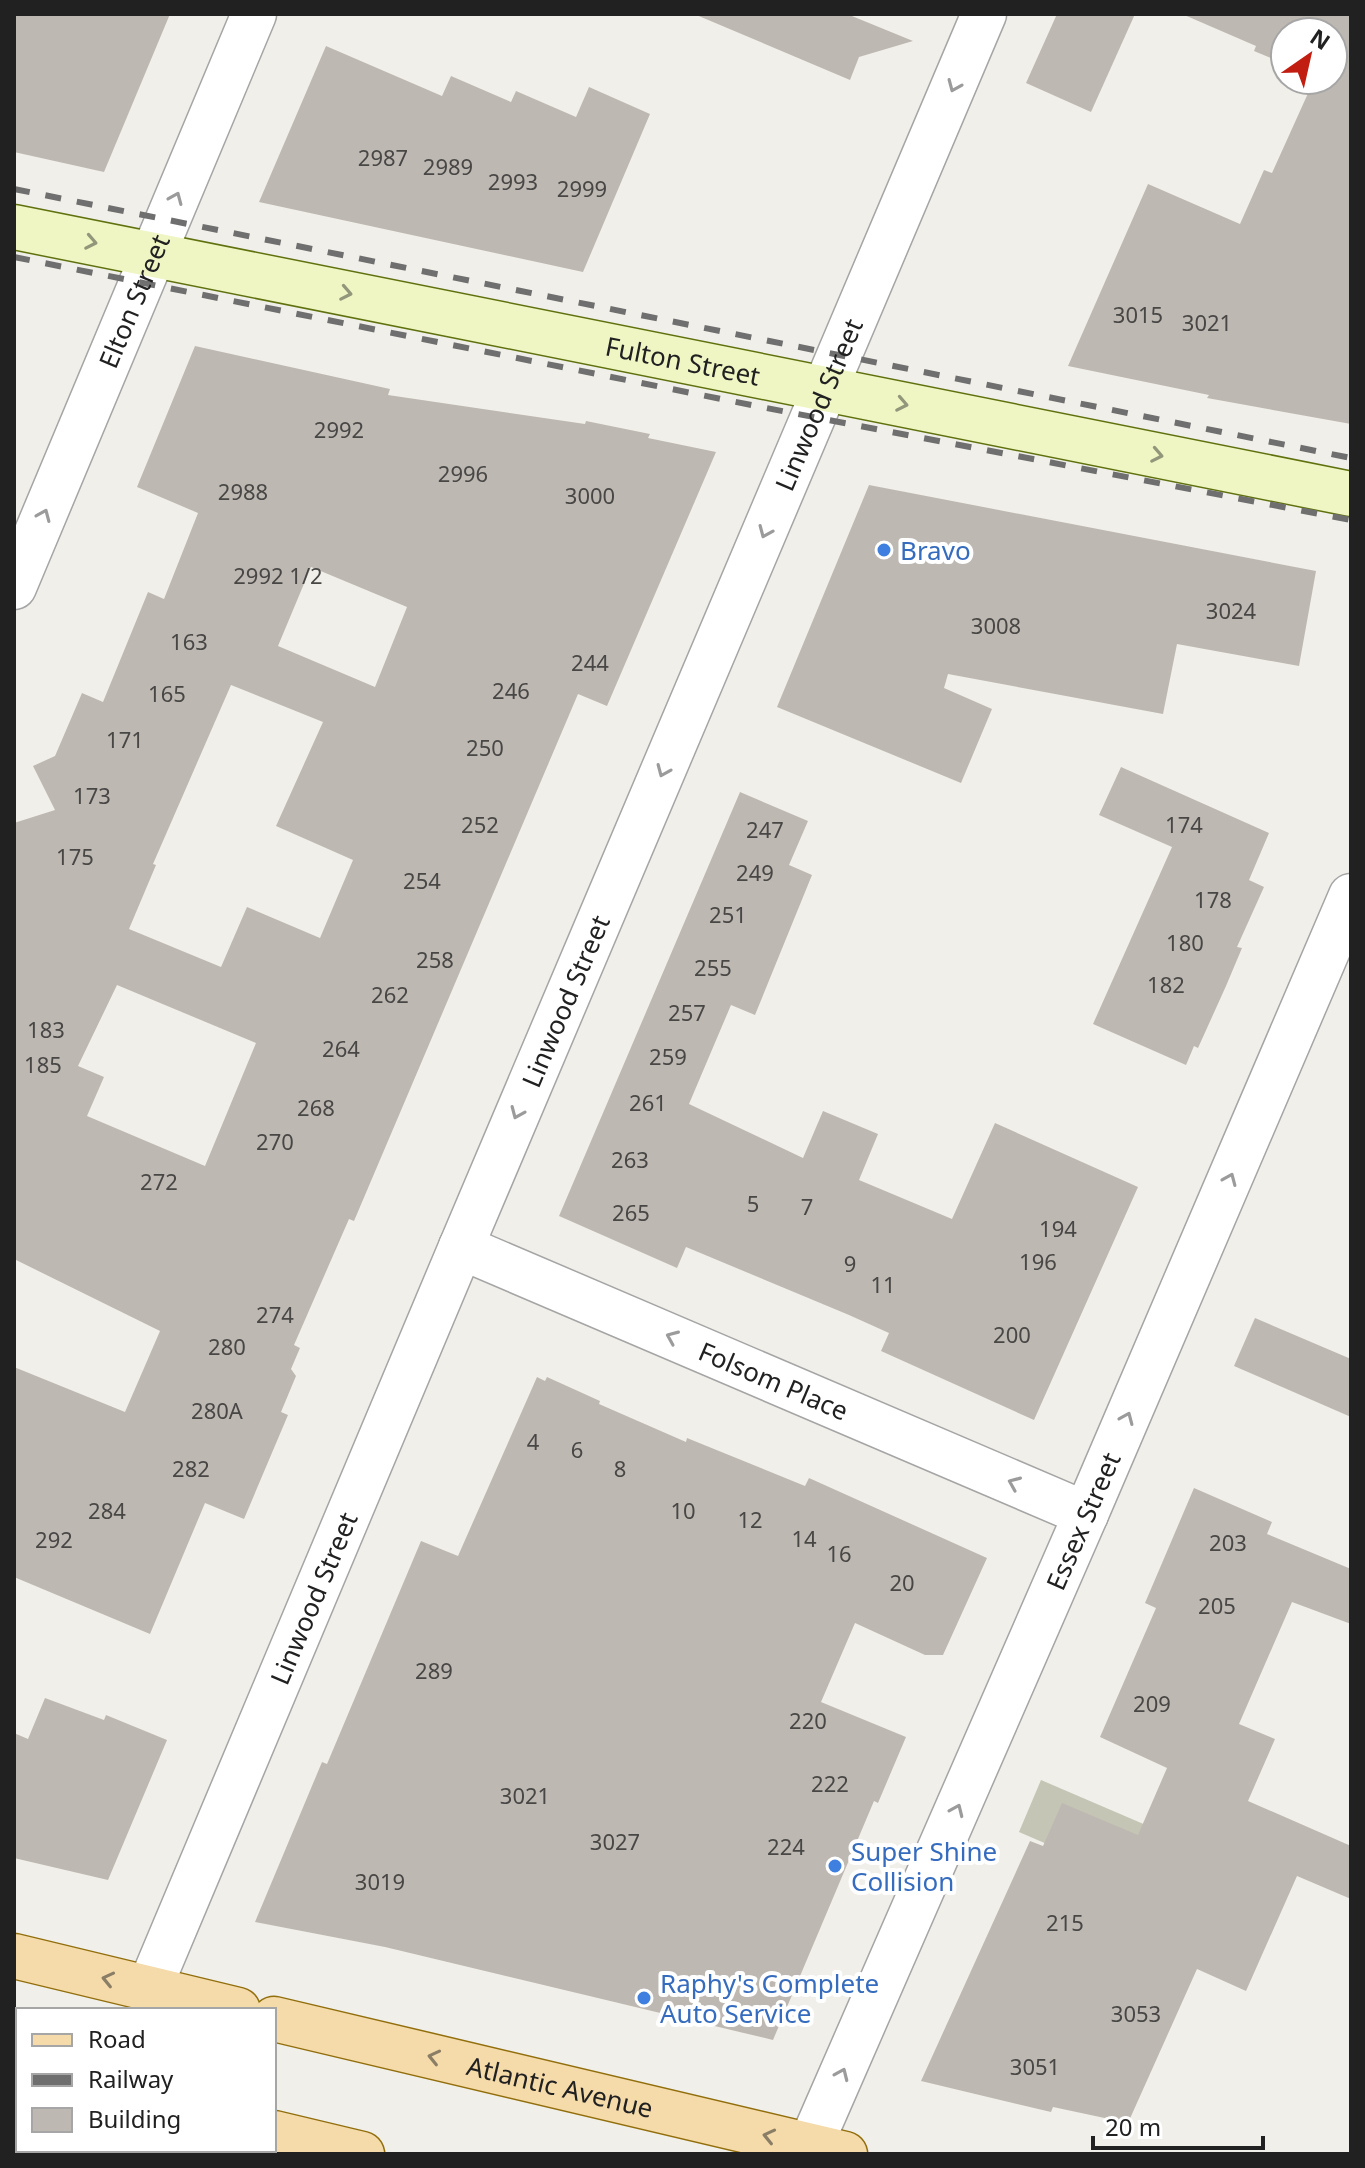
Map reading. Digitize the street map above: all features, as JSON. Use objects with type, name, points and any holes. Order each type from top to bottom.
[{"type":"main road","points":[[14,1956],[230,2008]]},
{"type":"main road","name":"Atlantic Avenue","points":[[276,2019],[828,2150]]},
{"type":"main road","points":[[276,2133],[362,2154]]},
{"type":"street","name":"Elton Street","points":[[14,587],[254,14]]},
{"type":"street","name":"Linwood Street","points":[[149,1989],[984,14]]},
{"type":"street","name":"Fulton Street","points":[[14,227],[1351,494]]},
{"type":"street","name":"Essex Street","points":[[828,2150],[1086,1514],[1351,896]]},
{"type":"street","name":"Folsom Place","points":[[461,1247],[1086,1514]]},
{"type":"shaded area","points":[[1041,1780],[1218,1856],[1195,1908],[1019,1832]]},
{"type":"building","points":[[14,14],[170,14],[104,172],[14,152]]},
{"type":"building","points":[[694,14],[847,14],[913,41],[859,57],[850,80]]},
{"type":"building","points":[[1057,14],[1135,14],[1091,112],[1026,83]]},
{"type":"building","points":[[1182,14],[1351,14],[1351,424],[1207,398],[1209,395],[1068,366],[1148,184],[1240,224],[1264,170],[1272,173],[1307,96],[1349,96],[1349,16],[1269,16],[1269,57],[1254,51],[1256,46]]},
{"type":"building","points":[[326,46],[442,96],[451,76],[511,102],[516,91],[576,117],[589,87],[650,114],[583,272],[259,202]]},
{"type":"building","points":[[195,346],[390,389],[388,395],[585,424],[586,421],[716,452],[607,706],[578,694],[354,1221],[349,1219],[294,1345],[300,1348],[291,1369],[296,1376],[281,1412],[288,1415],[244,1519],[205,1503],[150,1634],[14,1577],[14,1367],[125,1412],[160,1331],[14,1259],[14,823],[55,810],[33,766],[55,756],[82,693],[103,702],[148,592],[164,599],[198,513],[137,487]],"holes":[[[311,567],[407,607],[375,687],[278,646]],[[231,685],[323,722],[276,826],[353,860],[320,938],[247,907],[221,967],[129,929],[156,865],[153,864]],[[117,985],[256,1043],[205,1166],[87,1116],[104,1077],[78,1066]]]},
{"type":"building","points":[[869,485],[1316,571],[1299,666],[1177,644],[1163,714],[948,674],[944,688],[992,709],[961,783],[777,707]]},
{"type":"building","points":[[1121,767],[1269,833],[1249,880],[1264,887],[1237,947],[1242,948],[1226,986],[1198,1048],[1194,1046],[1186,1065],[1093,1024],[1172,847],[1099,815]]},
{"type":"building","points":[[740,792],[808,821],[789,865],[812,875],[755,1015],[731,1005],[689,1104],[803,1158],[823,1111],[878,1134],[859,1180],[952,1219],[995,1123],[1138,1187],[1034,1420],[881,1351],[889,1333],[849,1315],[686,1247],[677,1268],[559,1216]]},
{"type":"building","points":[[1255,1318],[1351,1359],[1351,1417],[1234,1366]]},
{"type":"building","points":[[537,1377],[545,1381],[547,1377],[600,1401],[599,1404],[686,1442],[687,1438],[805,1486],[809,1478],[987,1558],[943,1655],[925,1655],[855,1623],[821,1702],[906,1737],[878,1803],[874,1801],[773,2040],[385,1947],[255,1922],[322,1762],[327,1764],[421,1541],[458,1556]]},
{"type":"building","points":[[1194,1488],[1272,1522],[1267,1534],[1351,1569],[1351,1624],[1292,1602],[1239,1724],[1275,1739],[1248,1801],[1351,1846],[1351,1899],[1297,1876],[1246,1991],[1197,1969],[1128,2123],[1053,2107],[1051,2112],[921,2081],[1030,1841],[1043,1846],[1062,1803],[1138,1835],[1167,1768],[1100,1737],[1156,1608],[1145,1603]]},
{"type":"building","points":[[45,1698],[104,1720],[106,1715],[167,1740],[108,1880],[14,1858],[14,1733],[28,1739]]},
{"type":"railway","points":[[14,189],[1351,458]]},
{"type":"railway","points":[[14,257],[761,407],[1351,520]]},
{"type":"place","name":"Bravo","points":[[884,550]]},
{"type":"place","name":"Super Shine Collision","points":[[835,1866]]},
{"type":"place","name":"Raphy's Complete Auto Service","points":[[644,1998]]}]
